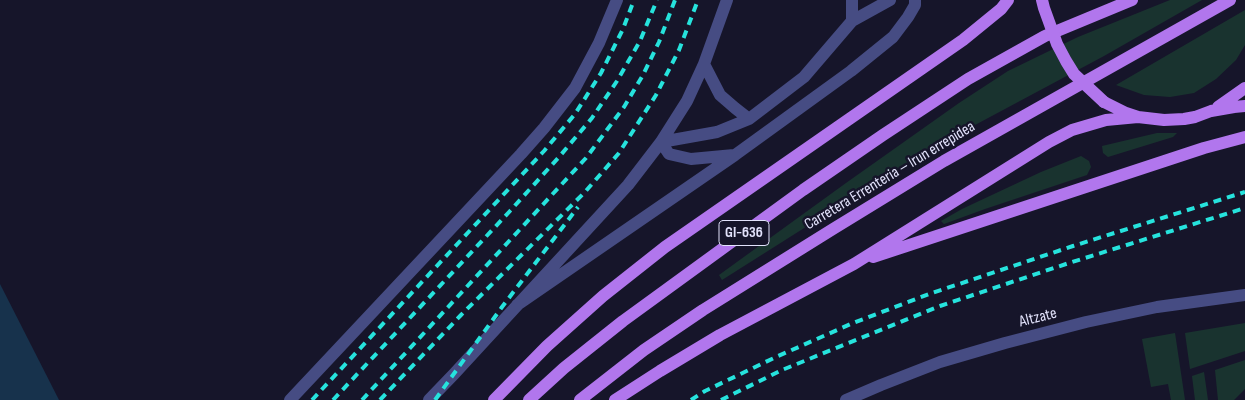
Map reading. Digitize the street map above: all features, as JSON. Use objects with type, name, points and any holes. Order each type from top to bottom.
[{"type":"main road","points":[[494,400],[547,346],[603,296],[665,247],[963,40],[1001,9],[1008,0]]},
{"type":"main road","points":[[1042,0],[1057,44],[1074,74],[1104,102],[1126,113],[1138,117],[1164,120],[1195,117],[1211,111],[1245,88]]},
{"type":"main road","name":"Carretera Errenteria – Irun errepidea","points":[[529,400],[564,368],[631,316],[803,190],[883,135],[968,79],[1044,36],[1132,0]]},
{"type":"main road","name":"Carretera Errenteria – Irun errepidea","points":[[580,400],[644,350],[702,310],[825,234],[944,161],[1230,0]]},
{"type":"main road","points":[[1211,111],[1245,106]]},
{"type":"main road","points":[[615,400],[720,335],[854,264],[1049,142],[1072,130],[1106,120],[1138,117]]},
{"type":"main road","points":[[854,264],[1204,148],[1245,137]]},
{"type":"street","points":[[290,400],[544,128],[575,88],[599,43],[617,0]]},
{"type":"street","points":[[429,400],[628,185],[661,142],[687,101],[704,64],[727,0]]},
{"type":"street","points":[[852,0],[852,21]]},
{"type":"street","points":[[661,142],[718,132],[749,119],[804,77],[852,21],[890,0]]},
{"type":"street","points":[[518,305],[735,155],[850,71],[893,37],[908,17],[915,5],[915,0]]},
{"type":"street","points":[[704,64],[720,94],[749,119]]},
{"type":"street","points":[[661,142],[669,154],[691,159],[735,155]]},
{"type":"street","name":"Altzate","points":[[846,400],[940,362],[1005,343],[1086,322],[1158,307],[1245,296]]},
{"type":"green space","points":[[1170,0],[1202,0],[1104,56],[975,125],[869,187],[722,280],[719,275],[959,103],[1008,71],[1078,37]]},
{"type":"green space","points":[[1245,10],[1245,45],[1236,60],[1216,79],[1194,93],[1170,97],[1144,95],[1116,85]]},
{"type":"green space","points":[[1157,133],[1177,133],[1173,137],[1108,157],[1103,153],[1102,146]]},
{"type":"green space","points":[[1081,156],[1089,161],[1091,167],[1087,175],[944,224],[941,221],[962,209],[1041,172]]},
{"type":"green space","points":[[1245,323],[1245,351],[1190,369],[1185,333]]},
{"type":"green space","points":[[1175,333],[1185,400],[1171,400],[1168,384],[1151,387],[1142,339]]},
{"type":"green space","points":[[1245,360],[1245,389],[1234,400],[1218,400],[1215,370]]},
{"type":"green space","points":[[1204,372],[1208,400],[1195,400],[1192,376]]},
{"type":"water","points":[[0,284],[59,400],[0,400]]},
{"type":"railway","points":[[312,400],[544,151],[575,114],[601,73],[623,29],[634,0]]},
{"type":"railway","points":[[333,400],[510,211],[592,118],[617,81],[640,41],[657,0]]},
{"type":"railway","points":[[362,400],[586,158],[624,107],[643,75],[659,42],[675,0]]},
{"type":"railway","points":[[380,400],[461,315],[585,192],[619,153],[656,95],[679,50],[698,0]]},
{"type":"railway","points":[[691,400],[705,391],[776,357],[853,323],[929,294],[1245,192]]},
{"type":"railway","points":[[435,400],[502,307],[578,207]]},
{"type":"railway","points":[[721,400],[782,370],[940,306],[1245,208]]}]
